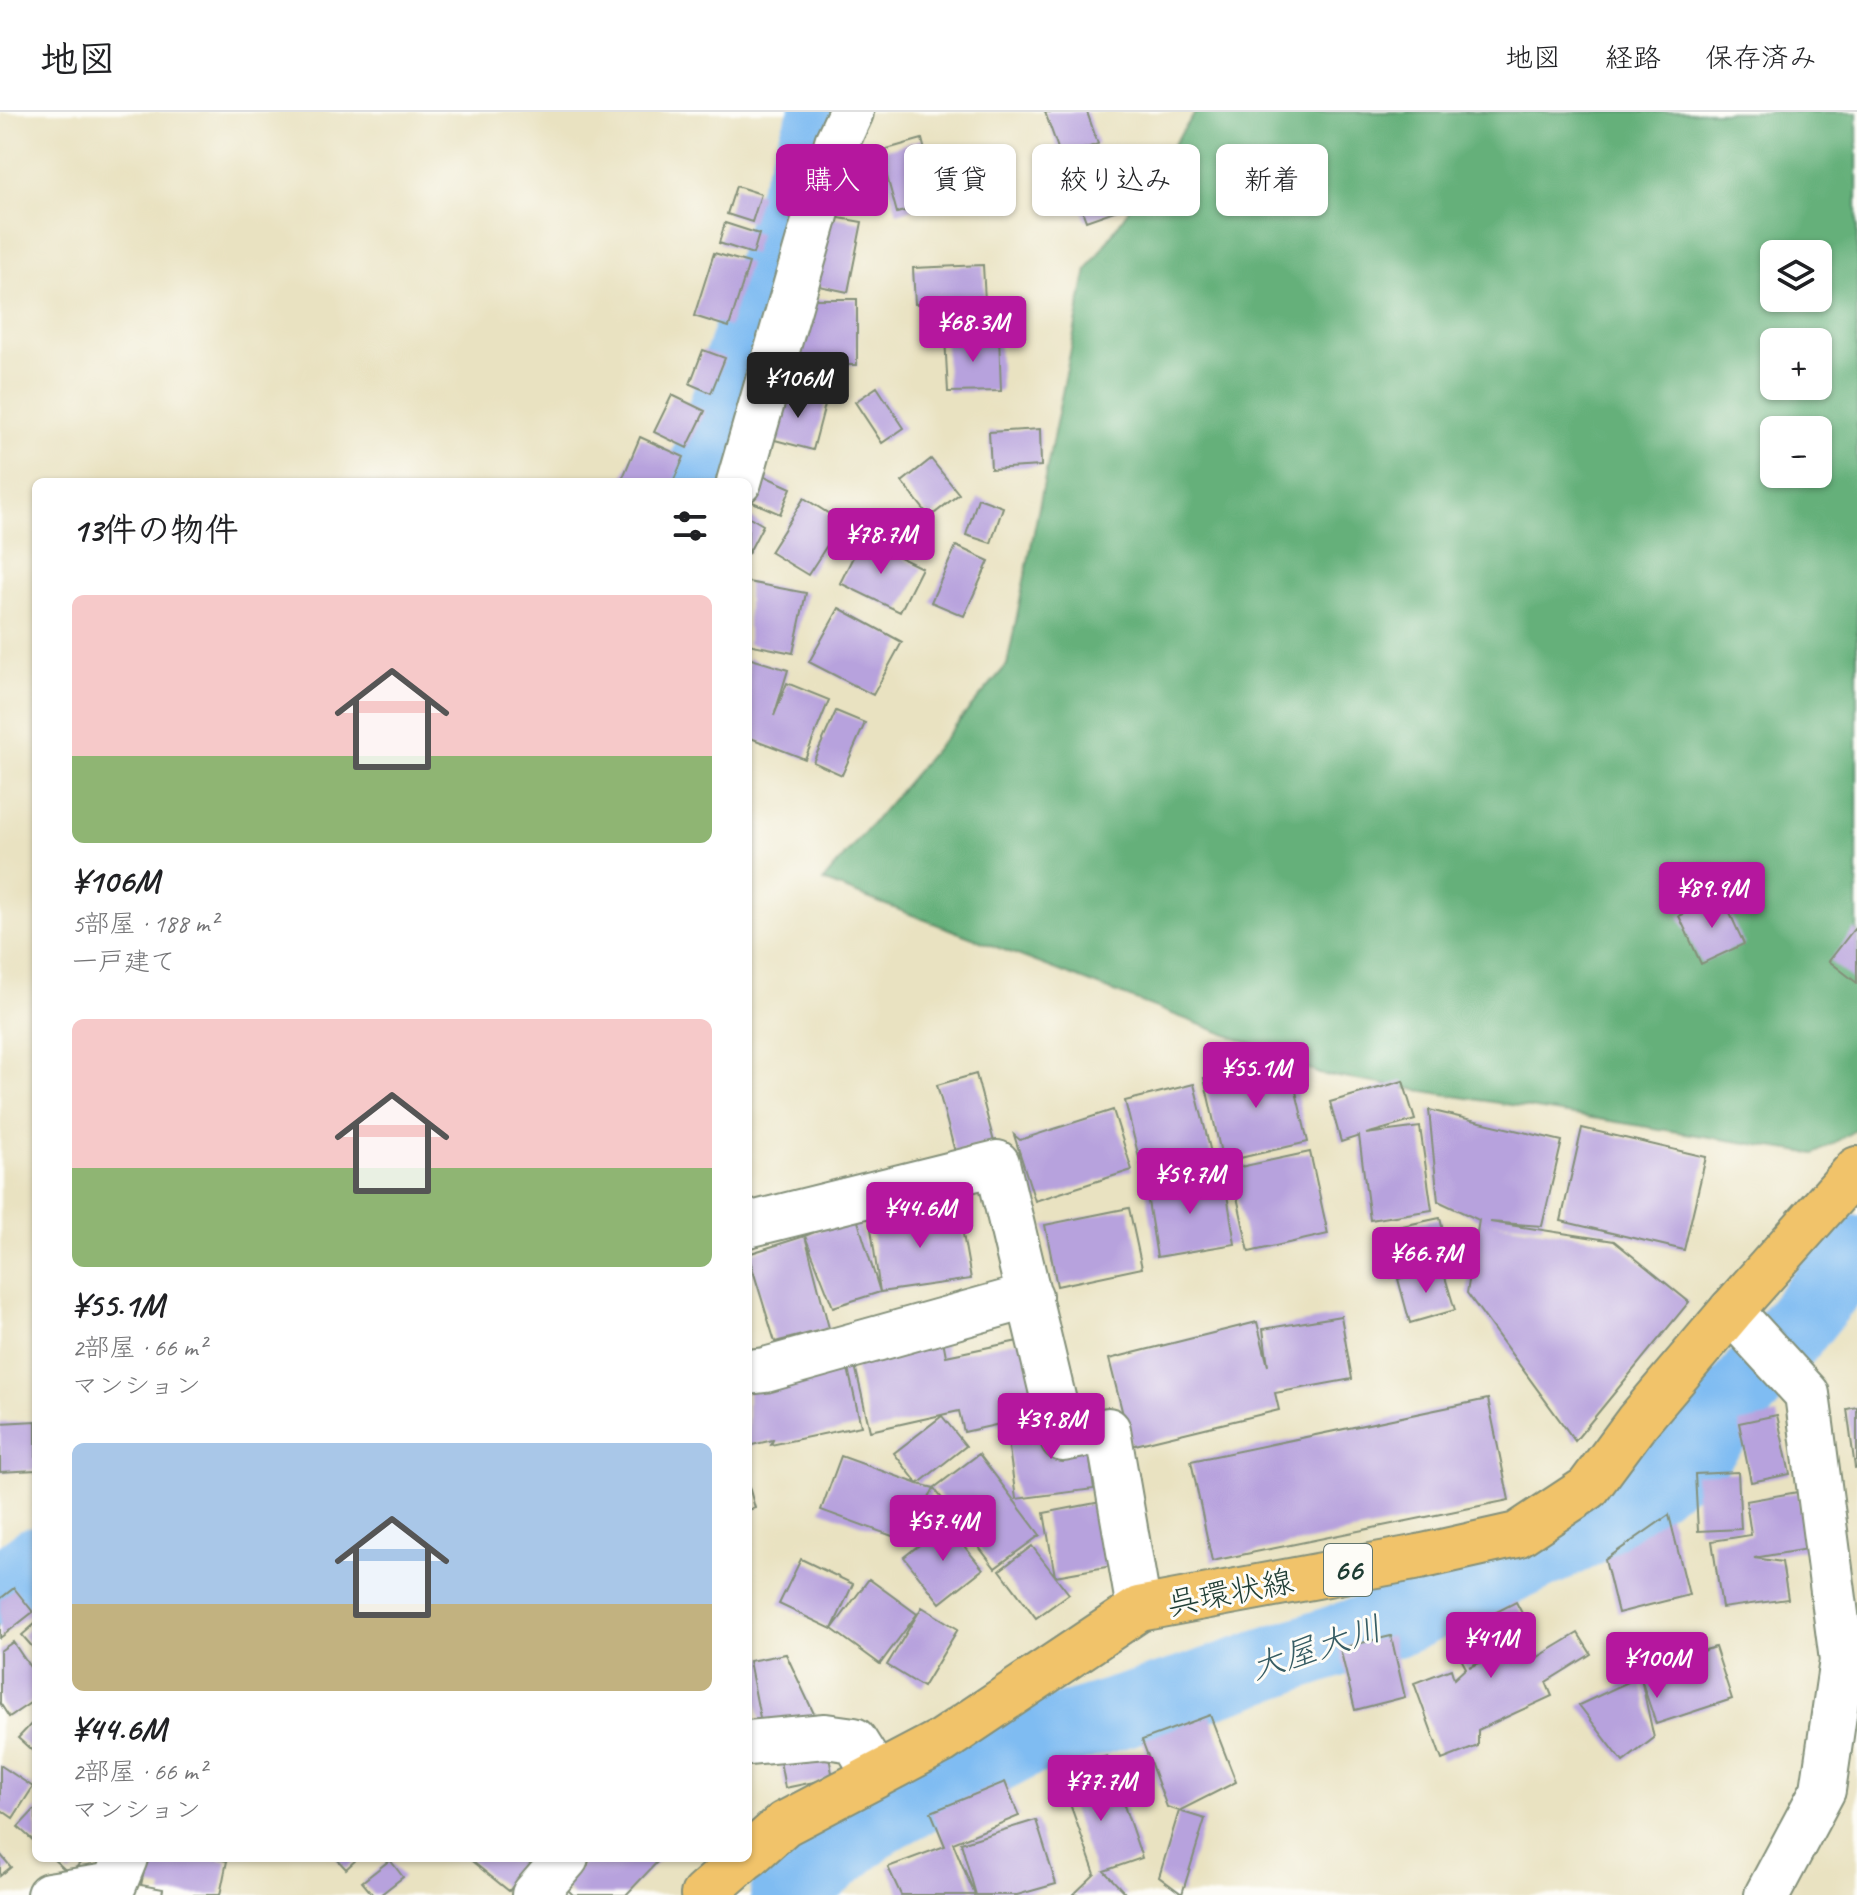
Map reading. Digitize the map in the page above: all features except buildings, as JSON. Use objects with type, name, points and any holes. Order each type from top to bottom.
[{"type":"main road","name":"呉環状線","points":[[752,1853],[784,1824],[942,1741],[1139,1609],[1419,1557],[1517,1535],[1588,1488],[1637,1422],[1857,1169]]},
{"type":"main road","name":"呉環状線","points":[[703,1895],[741,1862]]},
{"type":"street","points":[[740,478],[837,142],[851,112]]},
{"type":"street","points":[[752,1224],[997,1163],[1063,1439],[1108,1430],[1139,1609]]},
{"type":"street","points":[[752,1372],[1030,1296]]},
{"type":"street","points":[[1731,1311],[1807,1394],[1842,1660],[1823,1790],[1767,1895]]},
{"type":"street","points":[[752,1743],[825,1736],[854,1740],[876,1775]]},
{"type":"street","points":[[49,1895],[114,1885],[123,1862]]},
{"type":"street","points":[[534,1895],[563,1862]]},
{"type":"green space","points":[[1196,112],[1857,112],[1857,1129],[1815,1154],[1319,1074],[1288,1058],[823,881],[1007,665],[1087,270],[1124,216],[1200,216],[1200,144],[1174,144]]},
{"type":"waterway","points":[[701,478],[793,201],[826,112]]},
{"type":"waterway","name":"大屋大川","points":[[786,1895],[876,1821],[1027,1741],[1179,1694],[1401,1619],[1584,1533],[1696,1452],[1857,1251]]},
{"type":"waterway","points":[[0,1591],[32,1565]]}]
